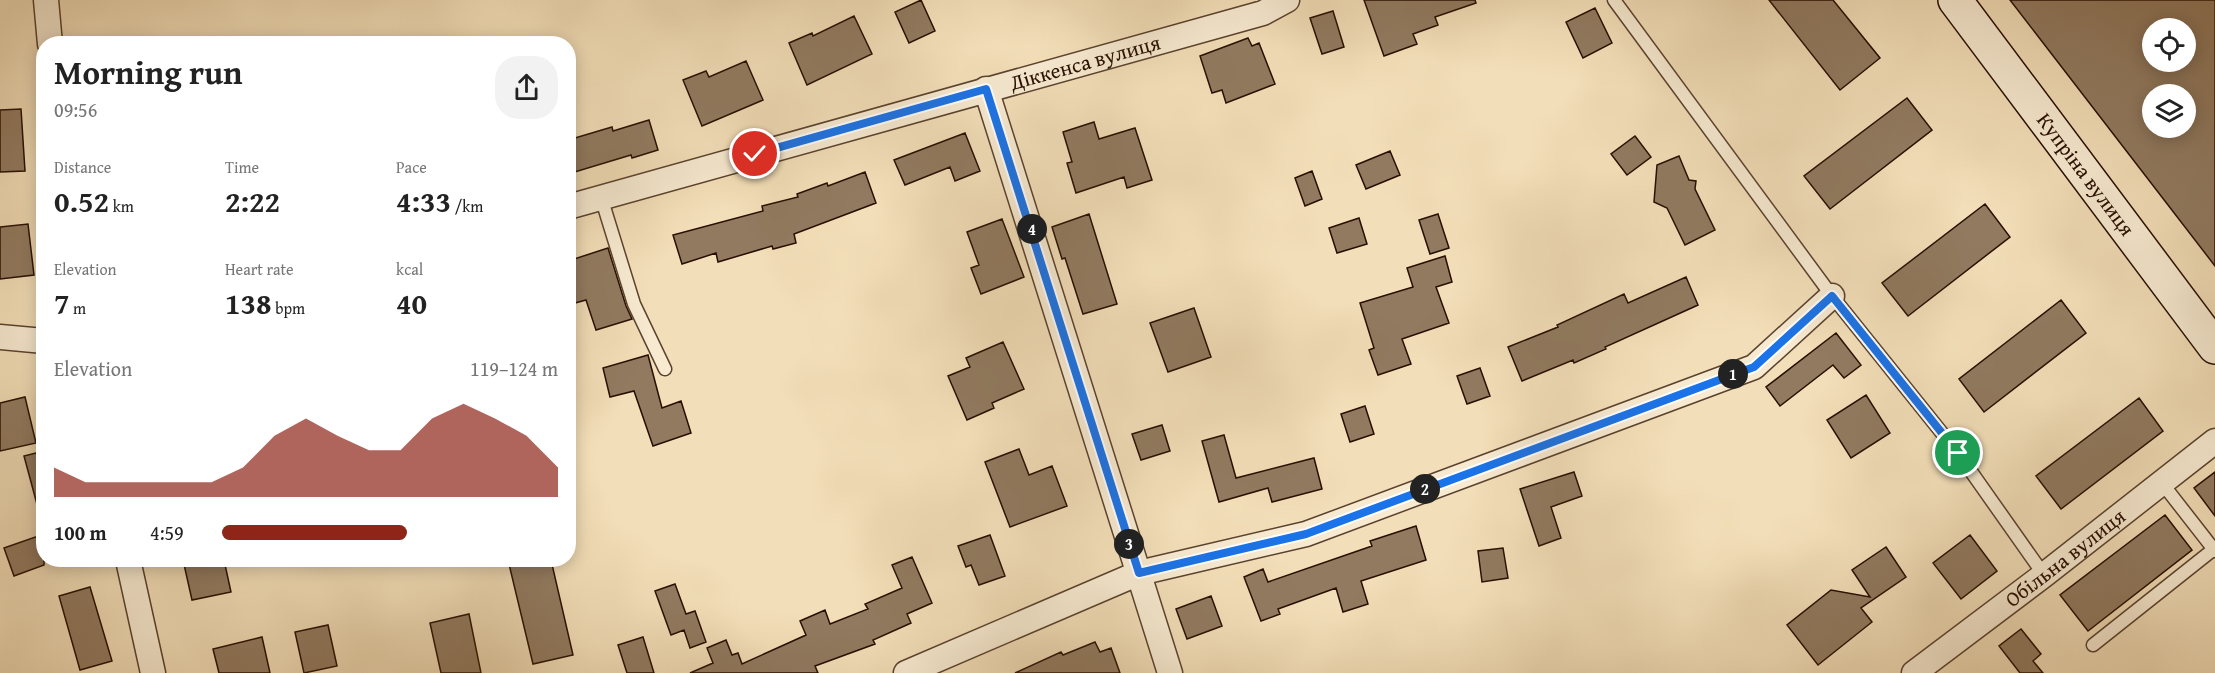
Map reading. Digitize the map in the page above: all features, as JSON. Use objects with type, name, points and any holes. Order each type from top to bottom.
[{"type":"main road","name":"Купріна вулиця","points":[[1955,0],[2215,347]]},
{"type":"street","points":[[46,0],[49,36]]},
{"type":"street","name":"Діккенса вулиця","points":[[576,204],[1263,13],[1287,0]]},
{"type":"street","points":[[986,89],[1170,673]]},
{"type":"street","points":[[906,673],[1139,573],[1306,534],[1754,367],[1832,296]]},
{"type":"street","points":[[0,337],[36,340]]},
{"type":"street","name":"Обільна вулиця","points":[[1914,673],[2044,576],[2215,441]]},
{"type":"street","points":[[130,567],[153,673]]},
{"type":"lane","points":[[1614,0],[1832,296],[1958,453],[2044,576]]},
{"type":"lane","points":[[600,197],[634,304],[665,369]]},
{"type":"lane","points":[[2093,645],[2214,550],[2162,483]]},
{"type":"building","points":[[921,0],[935,31],[909,43],[895,12]]},
{"type":"building","points":[[1364,0],[1475,0],[1476,3],[1435,17],[1438,25],[1413,34],[1417,44],[1384,56]]},
{"type":"building","points":[[1769,0],[1833,0],[1880,58],[1840,90]]},
{"type":"building","points":[[2010,0],[2215,0],[2215,266]]},
{"type":"building","points":[[1595,8],[1612,43],[1583,58],[1566,22]]},
{"type":"building","points":[[1333,11],[1344,47],[1322,54],[1310,18]]},
{"type":"building","points":[[854,16],[872,54],[807,85],[789,43],[812,33],[813,36]]},
{"type":"building","points":[[1248,38],[1252,46],[1259,43],[1275,84],[1226,103],[1222,90],[1212,93],[1200,56]]},
{"type":"building","points":[[746,61],[763,100],[702,126],[683,80],[706,71],[709,77]]},
{"type":"building","points":[[1907,98],[1932,130],[1830,209],[1804,176]]},
{"type":"building","points":[[21,109],[25,171],[0,172],[0,110]]},
{"type":"building","points":[[649,120],[658,150],[632,158],[631,155],[576,172],[576,138],[612,127],[613,131]]},
{"type":"building","points":[[1094,122],[1099,139],[1135,128],[1152,180],[1127,188],[1124,177],[1076,193],[1067,163],[1072,162],[1063,132]]},
{"type":"building","points":[[965,133],[980,171],[955,181],[950,167],[905,185],[894,160]]},
{"type":"building","points":[[1635,136],[1651,157],[1627,175],[1611,154]]},
{"type":"building","points":[[1390,151],[1400,175],[1366,189],[1356,165]]},
{"type":"building","points":[[1679,156],[1689,180],[1696,181],[1695,189],[1715,230],[1685,245],[1667,208],[1654,202],[1657,165]]},
{"type":"building","points":[[1312,171],[1322,199],[1305,206],[1295,178]]},
{"type":"building","points":[[865,172],[876,203],[794,234],[796,243],[773,249],[772,246],[718,262],[716,253],[682,264],[673,235],[763,211],[762,206],[798,197],[797,194],[827,183],[828,186]]},
{"type":"building","points":[[1985,204],[2010,237],[1908,316],[1882,283]]},
{"type":"building","points":[[1089,214],[1117,304],[1083,314],[1065,258],[1062,259],[1052,227]]},
{"type":"building","points":[[1438,214],[1449,248],[1430,254],[1419,220]]},
{"type":"building","points":[[1359,218],[1367,244],[1337,253],[1329,228]]},
{"type":"building","points":[[1002,219],[1024,277],[981,294],[971,268],[979,265],[967,232]]},
{"type":"building","points":[[28,224],[34,275],[0,279],[0,227]]},
{"type":"building","points":[[608,248],[632,319],[596,330],[586,300],[576,303],[576,258]]},
{"type":"building","points":[[1445,256],[1452,282],[1436,287],[1449,323],[1402,339],[1411,364],[1378,375],[1369,350],[1374,348],[1360,303],[1413,287],[1407,268]]},
{"type":"building","points":[[1686,277],[1698,305],[1574,363],[1573,360],[1522,381],[1508,347],[1558,327],[1557,325],[1624,294],[1628,303]]},
{"type":"building","points":[[2061,300],[2086,333],[1984,412],[1959,379]]},
{"type":"building","points":[[1194,308],[1211,357],[1168,372],[1150,323]]},
{"type":"building","points":[[1836,333],[1861,365],[1844,378],[1833,365],[1780,406],[1766,387]]},
{"type":"building","points":[[1003,342],[1024,389],[992,403],[994,408],[967,420],[948,376],[970,367],[966,358]]},
{"type":"building","points":[[648,355],[662,408],[681,401],[691,433],[653,446],[634,391],[610,397],[603,368]]},
{"type":"building","points":[[1480,368],[1490,396],[1467,404],[1457,376]]},
{"type":"building","points":[[1866,395],[1890,433],[1851,458],[1827,420]]},
{"type":"building","points":[[25,397],[36,443],[0,451],[0,403]]},
{"type":"building","points":[[2139,398],[2163,431],[2061,509],[2036,476]]},
{"type":"building","points":[[1365,406],[1374,434],[1350,442],[1341,414]]},
{"type":"building","points":[[1162,425],[1170,451],[1141,460],[1132,434]]},
{"type":"building","points":[[1224,435],[1236,478],[1314,458],[1322,489],[1272,502],[1268,488],[1219,502],[1202,441]]},
{"type":"building","points":[[1019,449],[1029,475],[1052,466],[1067,506],[1010,527],[985,462]]},
{"type":"building","points":[[36,453],[36,501],[24,456]]},
{"type":"building","points":[[1574,472],[1582,496],[1551,507],[1561,538],[1539,546],[1520,489]]},
{"type":"building","points":[[2215,472],[2215,516],[2194,488]]},
{"type":"building","points":[[2165,515],[2192,550],[2088,631],[2060,595]]},
{"type":"building","points":[[1416,526],[1426,560],[1361,581],[1368,604],[1343,612],[1336,588],[1278,609],[1280,614],[1261,621],[1244,577],[1263,569],[1268,582],[1372,546],[1370,541]]},
{"type":"building","points":[[990,535],[1005,576],[979,585],[971,565],[966,567],[958,546]]},
{"type":"building","points":[[1970,535],[1997,571],[1961,599],[1933,563]]},
{"type":"building","points":[[36,537],[36,567],[39,567],[14,576],[4,548]]},
{"type":"building","points":[[1886,547],[1906,577],[1861,608],[1872,622],[1818,665],[1787,625],[1831,590],[1870,597],[1852,570]]},
{"type":"building","points":[[1503,548],[1508,578],[1482,582],[1478,551]]},
{"type":"building","points":[[912,557],[932,603],[907,614],[911,623],[873,640],[875,644],[815,666],[818,673],[690,673],[713,663],[707,648],[726,640],[732,655],[738,653],[742,664],[806,635],[800,621],[825,610],[830,624],[868,609],[865,604],[902,588],[892,565]]},
{"type":"building","points":[[185,567],[226,567],[231,592],[192,600]]},
{"type":"building","points":[[510,567],[553,567],[573,655],[533,664]]},
{"type":"building","points":[[675,584],[686,614],[695,611],[706,642],[690,648],[684,630],[671,635],[655,591]]},
{"type":"building","points":[[90,587],[112,661],[80,670],[59,596]]},
{"type":"building","points":[[1211,596],[1222,626],[1187,639],[1176,609]]},
{"type":"building","points":[[469,614],[481,673],[441,673],[430,623]]},
{"type":"building","points":[[328,625],[337,666],[304,673],[295,632]]},
{"type":"building","points":[[2021,629],[2041,654],[2033,661],[2043,673],[2020,673],[1999,646]]},
{"type":"building","points":[[262,637],[270,673],[219,673],[213,649]]},
{"type":"building","points":[[643,637],[654,673],[627,673],[618,645]]},
{"type":"building","points":[[1095,642],[1100,652],[1111,648],[1120,673],[1015,673],[1061,652],[1063,655]]},
{"type":"route","points":[[755,154],[986,89],[1139,573],[1306,534],[1754,367],[1832,296],[1958,453]]}]
